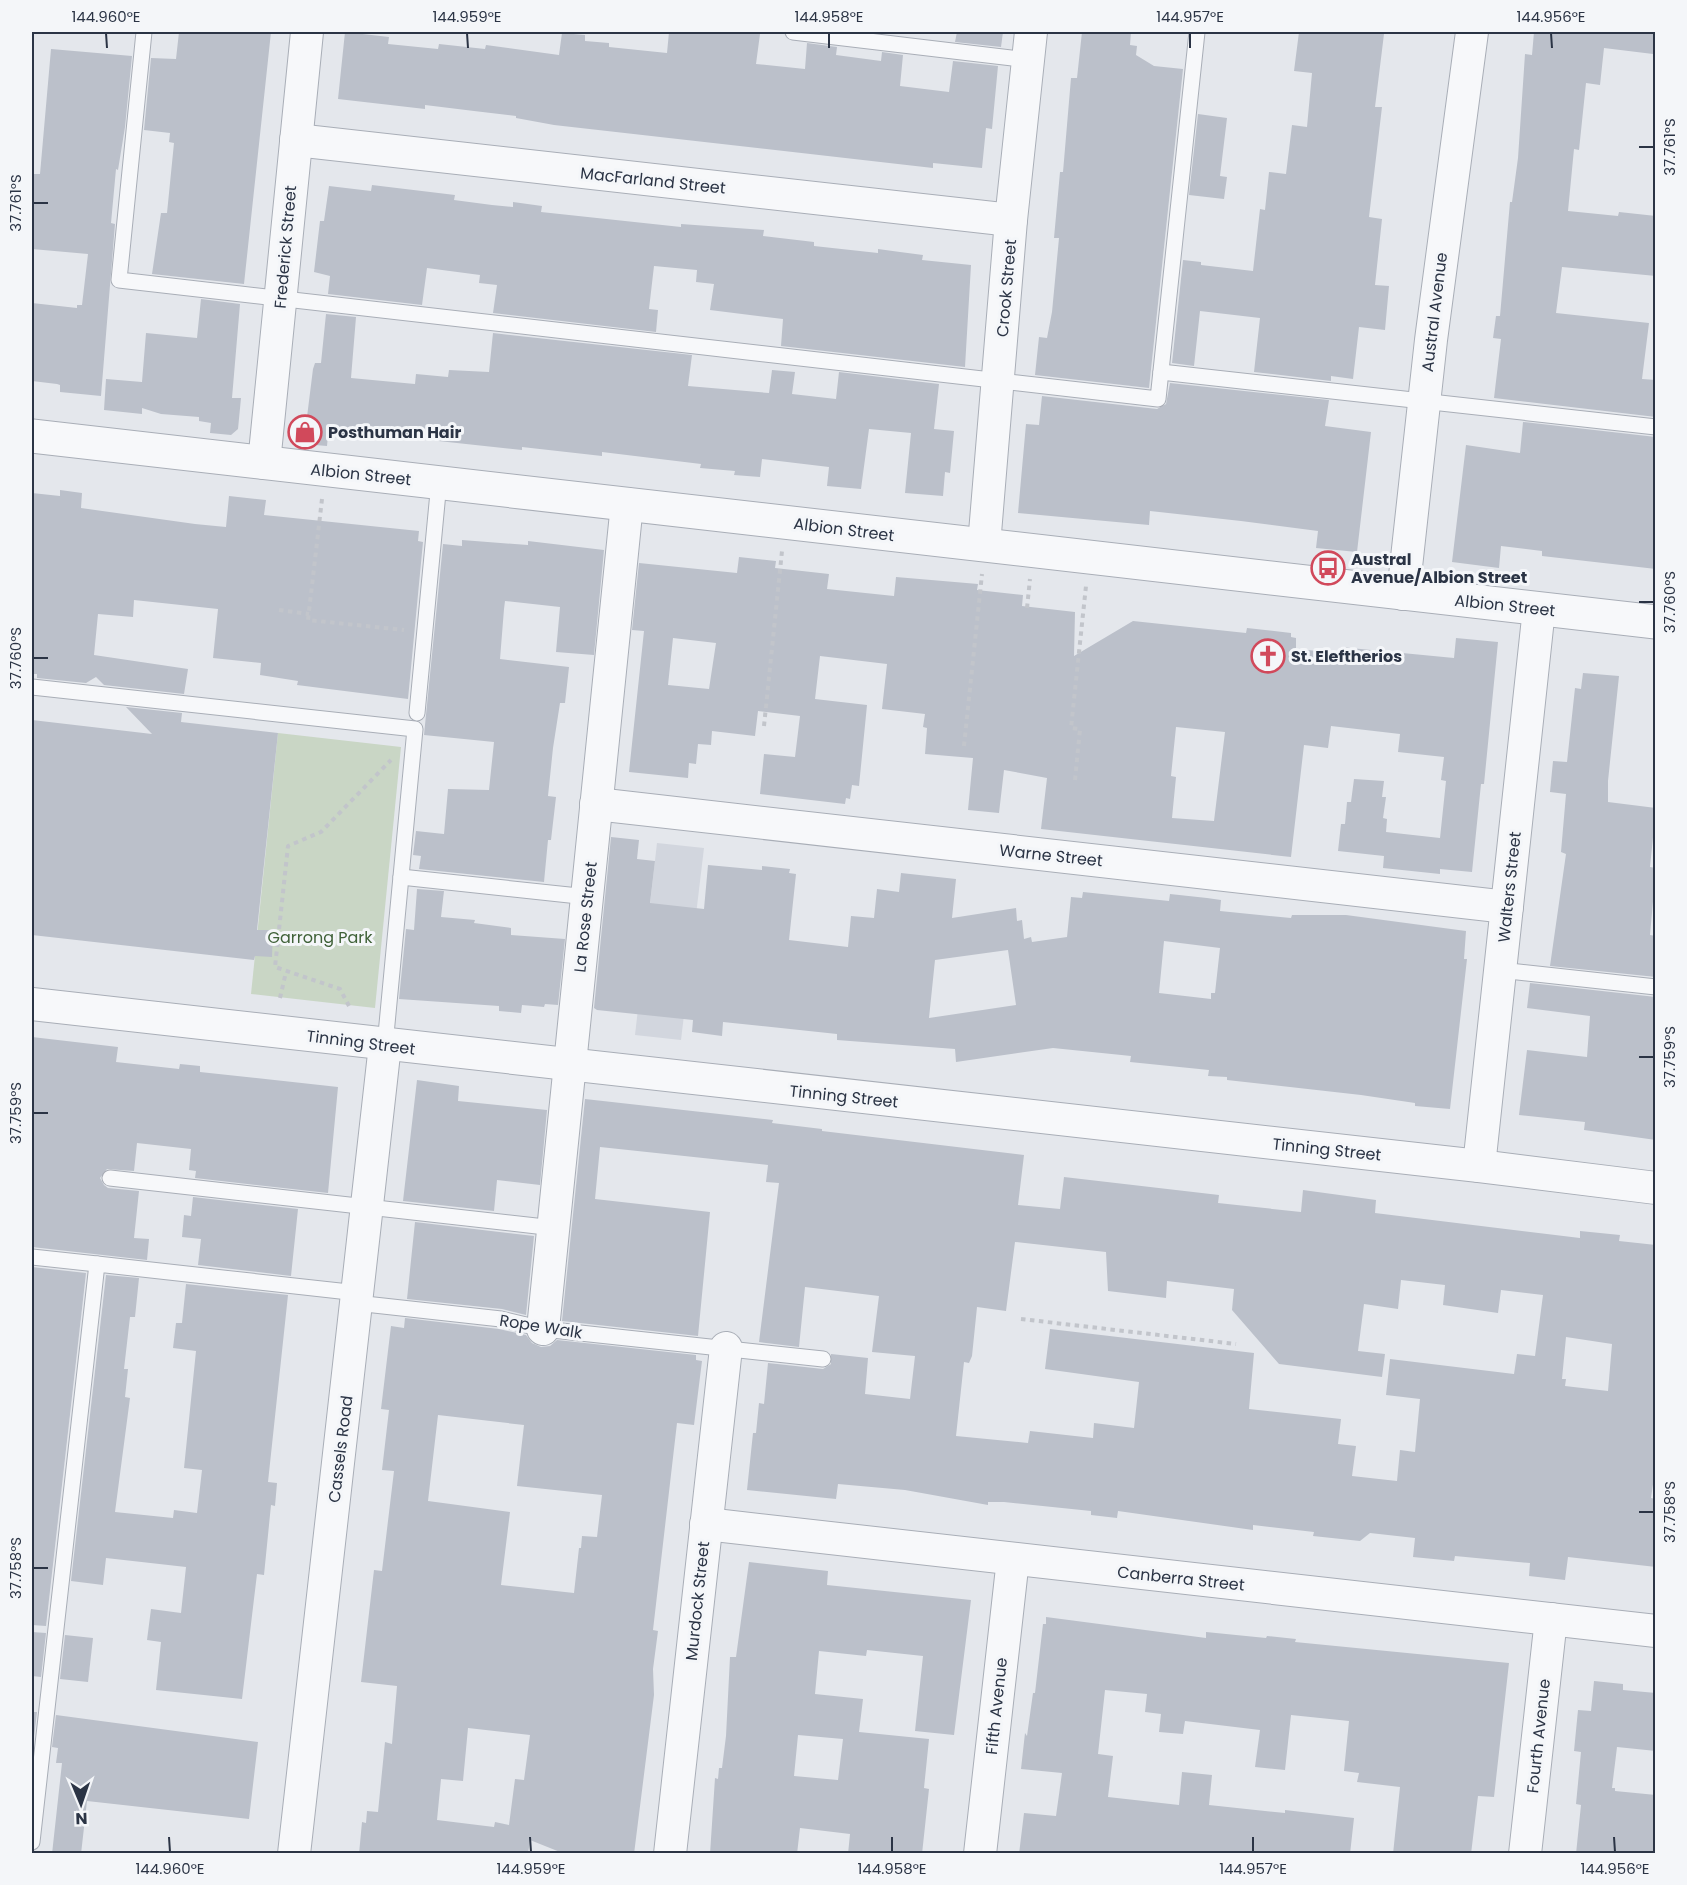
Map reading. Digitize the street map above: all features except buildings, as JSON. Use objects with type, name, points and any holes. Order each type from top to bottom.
[{"type":"street","name":"Frederick Street","points":[[264,463],[307,32]]},
{"type":"street","name":"Austral Avenue","points":[[1403,594],[1423,401],[1472,32]]},
{"type":"street","name":"Crook Street","points":[[983,556],[1011,220],[1030,46]]},
{"type":"street","name":"MacFarland Street","points":[[296,140],[1011,220]]},
{"type":"street","name":"Albion Street","points":[[32,436],[627,504],[983,556],[1403,594],[1656,622]]},
{"type":"street","name":"La Rose Street","points":[[543,1329],[627,504]]},
{"type":"street","name":"Walters Street","points":[[1479,1166],[1539,609]]},
{"type":"street","name":"Warne Street","points":[[596,804],[1507,907]]},
{"type":"street","name":"Tinning Street","points":[[32,1004],[1479,1166],[1656,1188]]},
{"type":"street","name":"Cassels Road","points":[[294,1854],[385,1045]]},
{"type":"street","name":"Murdock Street","points":[[670,1854],[726,1348]]},
{"type":"street","name":"Canberra Street","points":[[706,1524],[1656,1631]]},
{"type":"street","name":"Fifth Avenue","points":[[980,1854],[1013,1559]]},
{"type":"street","name":"Fourth Avenue","points":[[1525,1854],[1551,1619]]},
{"type":"lane","points":[[144,32],[119,280],[998,383],[1158,399],[1197,32]]},
{"type":"lane","points":[[793,32],[1030,46]]},
{"type":"lane","points":[[1161,372],[1656,427]]},
{"type":"lane","points":[[417,713],[439,482]]},
{"type":"lane","points":[[32,687],[415,729],[385,1045]]},
{"type":"lane","points":[[402,877],[588,897]]},
{"type":"lane","points":[[1500,970],[1656,987]]},
{"type":"lane","points":[[110,1178],[554,1228]]},
{"type":"lane","name":"Rope Walk","points":[[32,1257],[501,1318],[543,1329],[822,1359]]},
{"type":"lane","points":[[32,1842],[97,1264]]},
{"type":"path","points":[[322,493],[308,620],[424,633]]},
{"type":"path","points":[[764,726],[783,543]]},
{"type":"path","points":[[964,746],[983,556]]},
{"type":"path","points":[[1027,608],[1031,573]]},
{"type":"path","points":[[1075,780],[1080,729],[1071,728],[1087,579]]},
{"type":"path","points":[[279,610],[309,614]]},
{"type":"path","points":[[349,1006],[340,989],[275,967],[288,846],[321,832],[397,752]]},
{"type":"path","points":[[280,998],[286,972]]},
{"type":"path","points":[[1020,1319],[1236,1344]]},
{"type":"shaded area","points":[[657,843],[704,848],[681,1040],[635,1035]]},
{"type":"green space","name":"Garrong Park","points":[[278,733],[401,747],[375,1008],[251,994]]},
{"type":"place","name":"Posthuman Hair","points":[[305,432]]},
{"type":"place","name":"Austral Avenue/Albion Street","points":[[1328,568]]},
{"type":"place","name":"St. Eleftherios","points":[[1268,656]]}]
